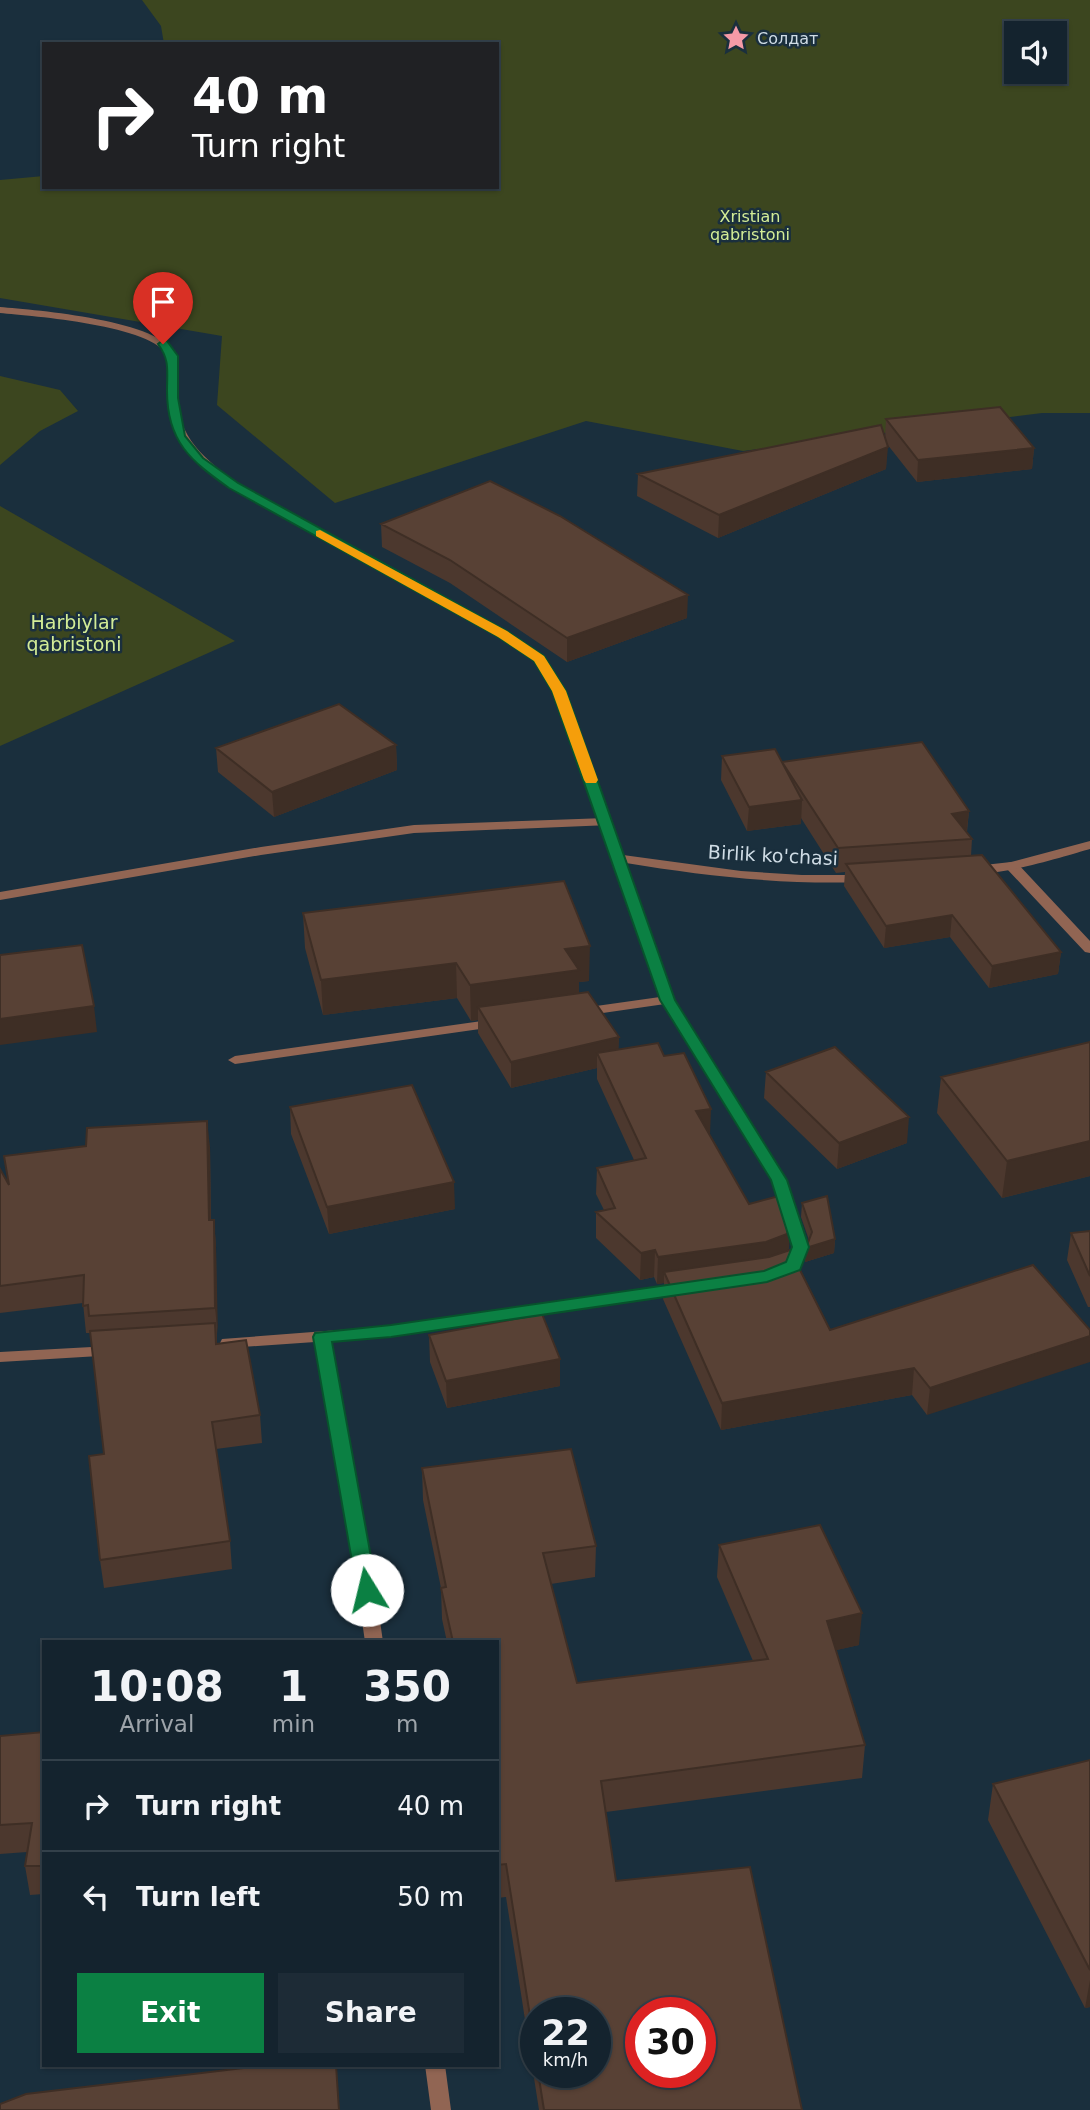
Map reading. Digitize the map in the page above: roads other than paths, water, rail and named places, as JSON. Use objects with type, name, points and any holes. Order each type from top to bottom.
[{"type":"street","points":[[0,310],[93,321],[139,333],[163,344],[172,356],[172,398],[179,436],[199,461],[234,485],[503,634],[539,659],[559,691],[667,1000],[779,1180],[800,1247],[794,1266],[767,1276]]},
{"type":"street","points":[[0,896],[261,851],[414,830],[606,822]]},
{"type":"street","points":[[964,871],[1012,866],[1090,845]]},
{"type":"street","name":"Birlik ko'chasi","points":[[618,858],[684,869],[811,881],[875,877]]},
{"type":"street","points":[[1012,866],[1090,950]]},
{"type":"street","points":[[572,1013],[667,1000]]},
{"type":"street","points":[[235,1060],[505,1022]]},
{"type":"street","points":[[211,1344],[391,1331],[700,1286]]},
{"type":"street","points":[[322,1337],[363,1564],[374,1640]]},
{"type":"street","points":[[0,1357],[129,1350]]},
{"type":"street","points":[[435,2067],[441,2110]]},
{"type":"place","name":"Солдат","points":[[736,38]]},
{"type":"park label","name":"Xristian qabristoni","points":[[750,225]]},
{"type":"park label","name":"Harbiylar qabristoni","points":[[74,633]]}]
